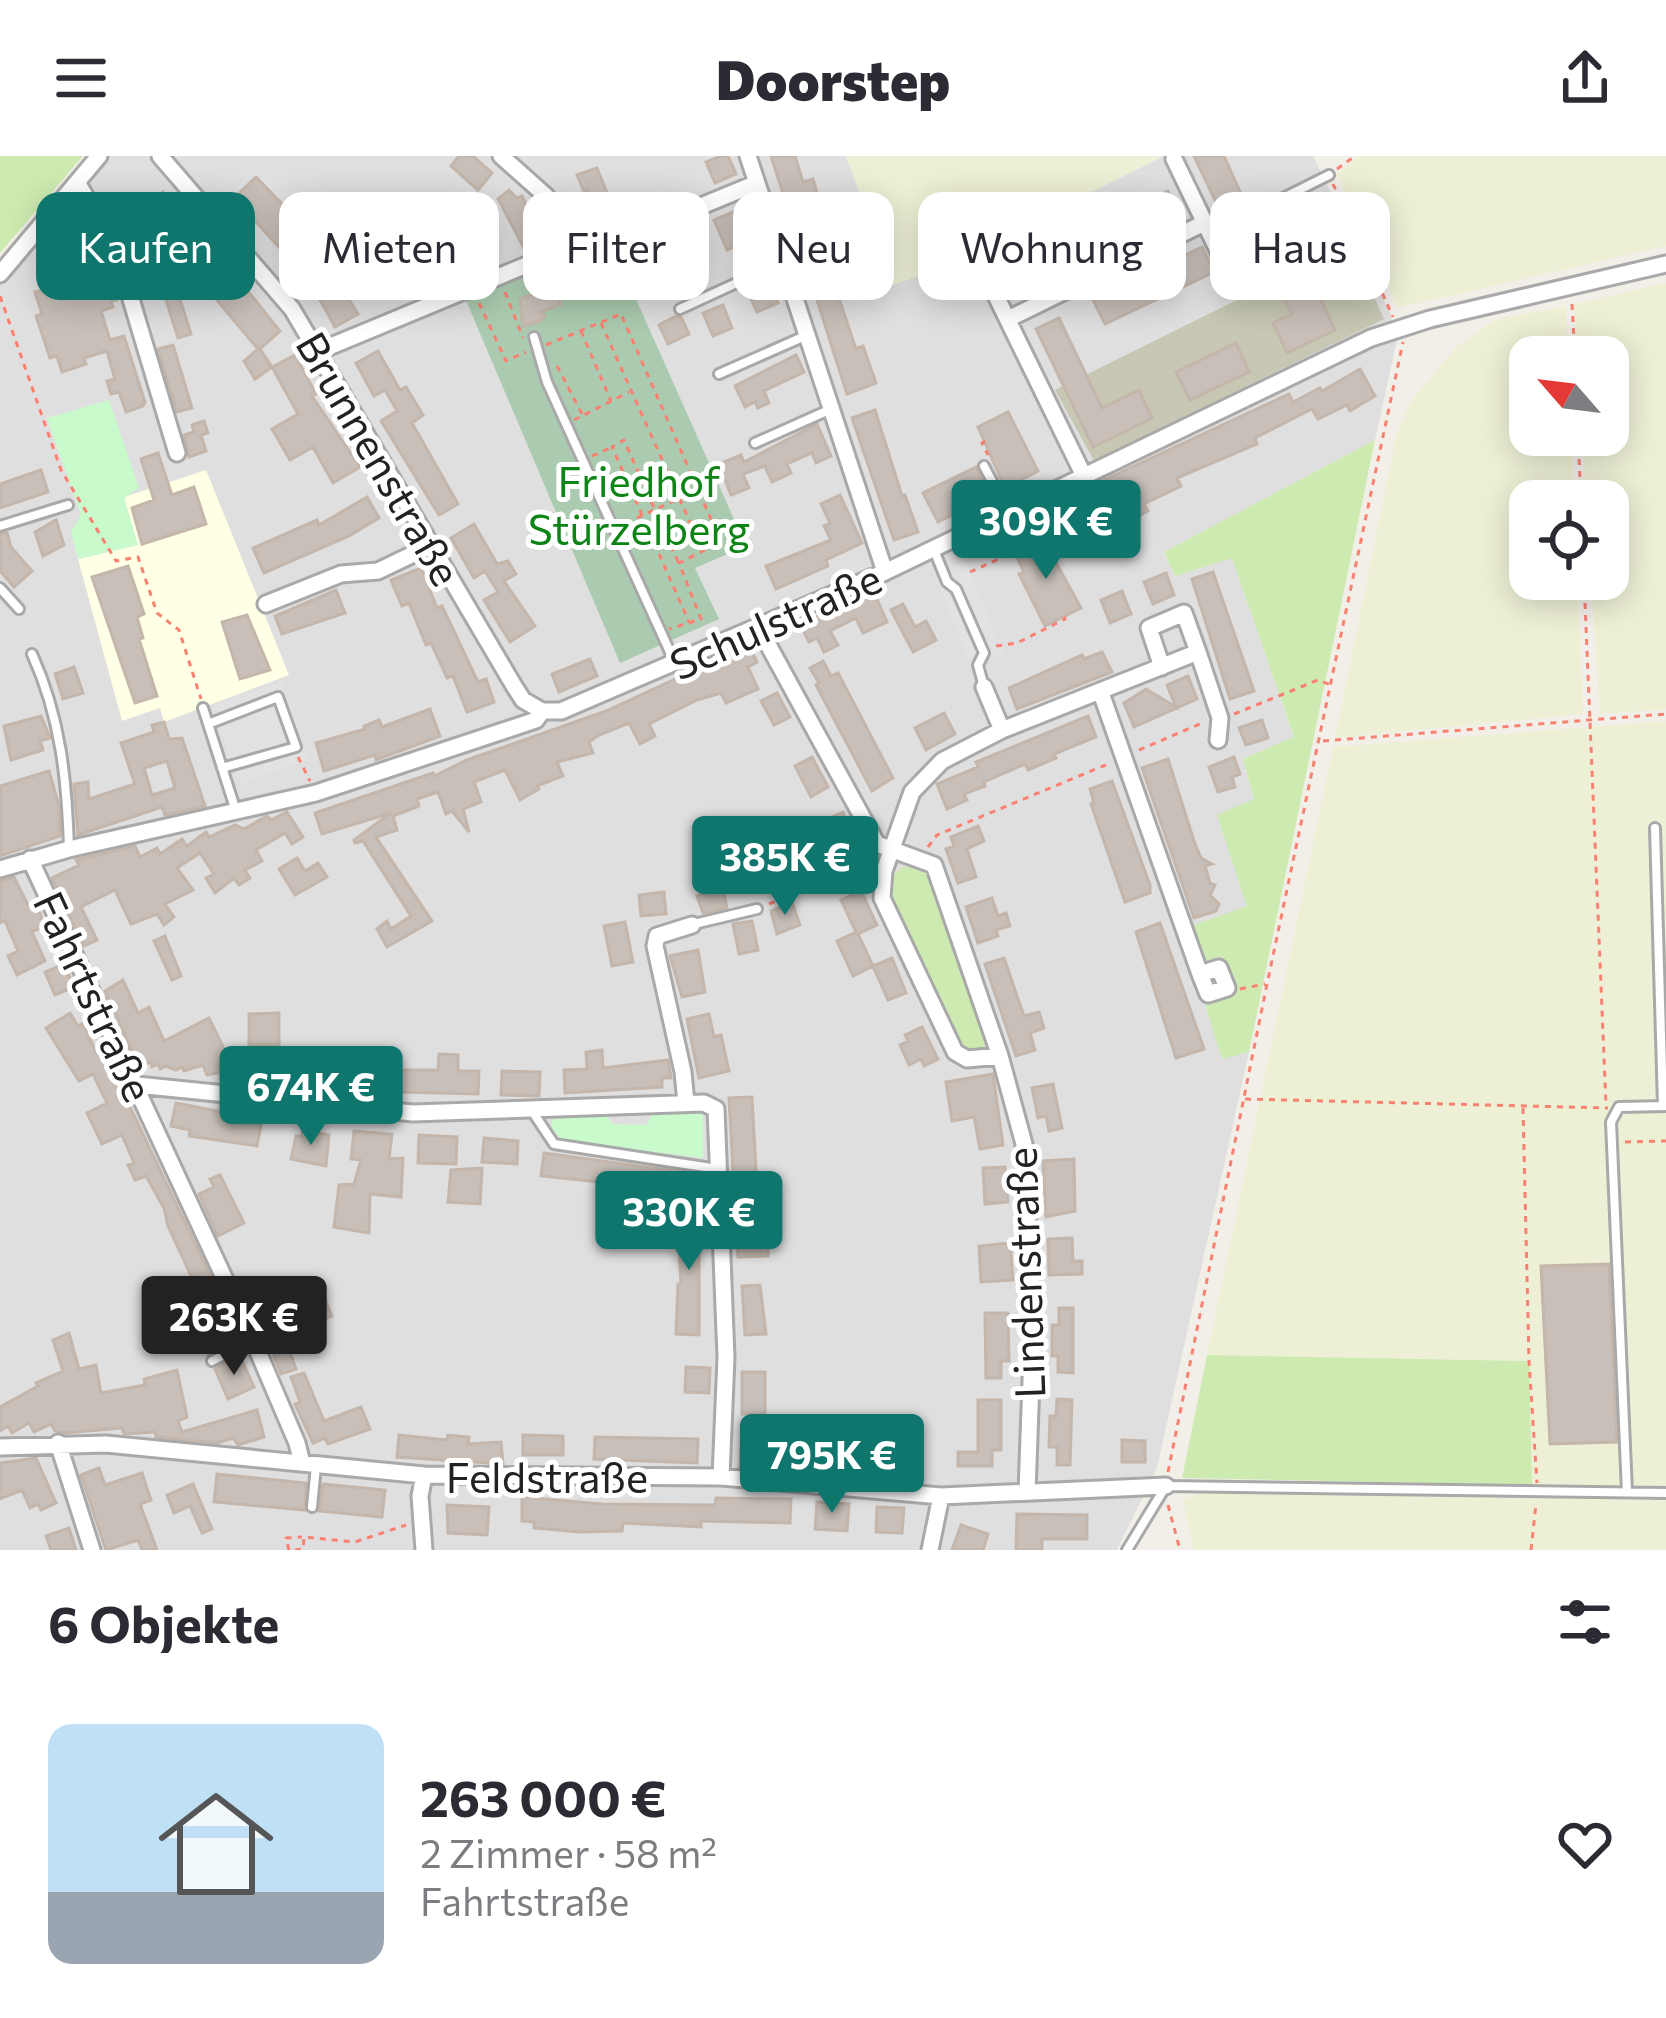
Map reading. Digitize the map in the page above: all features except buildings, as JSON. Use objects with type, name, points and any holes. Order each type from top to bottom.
[{"type":"street","points":[[0,274],[99,156]]},
{"type":"street","name":"Brunnenstraße","points":[[160,156],[292,309],[514,686],[523,700],[542,711]]},
{"type":"street","points":[[501,156],[542,192]]},
{"type":"street","points":[[748,156],[760,192]]},
{"type":"street","points":[[1174,159],[1210,235]]},
{"type":"street","points":[[77,182],[116,249],[177,453]]},
{"type":"street","points":[[709,203],[757,183]]},
{"type":"street","points":[[1008,320],[1204,223]]},
{"type":"street","name":"Schulstraße","points":[[0,869],[316,793],[536,720],[542,711],[561,711],[886,572],[1371,338],[1666,264]]},
{"type":"street","points":[[319,351],[441,300]]},
{"type":"street","points":[[794,300],[886,572]]},
{"type":"street","points":[[999,300],[1084,476]]},
{"type":"street","points":[[266,604],[341,574],[377,572],[432,545]]},
{"type":"street","points":[[1162,667],[1149,628],[1184,613],[1220,718],[1218,740]]},
{"type":"street","name":"Lindenstraße","points":[[759,628],[888,860],[882,898],[955,1052],[968,1060],[1000,1056]]},
{"type":"street","points":[[888,860],[912,792],[942,761],[1002,730],[1198,652]]},
{"type":"street","points":[[984,687],[1002,730]]},
{"type":"street","points":[[1101,694],[1208,994],[1227,988]]},
{"type":"street","name":"Fahrtstraße","points":[[30,859],[309,1464]]},
{"type":"street","name":"Lindenstraße","points":[[888,860],[934,865],[1000,1056],[1024,1144],[1033,1325],[1027,1492]]},
{"type":"street","points":[[686,1103],[655,946],[657,936],[692,925]]},
{"type":"street","points":[[137,1085],[361,1111],[686,1103],[716,1109],[726,1358],[721,1478]]},
{"type":"street","points":[[58,1443],[92,1550]]},
{"type":"street","name":"Feldstraße","points":[[0,1447],[58,1443],[424,1475],[721,1478],[941,1496],[1166,1486]]},
{"type":"street","points":[[424,1475],[420,1521],[424,1550]]},
{"type":"street","points":[[930,1550],[941,1496]]},
{"type":"lane","points":[[1295,192],[1329,175]]},
{"type":"lane","points":[[680,309],[733,285]]},
{"type":"lane","points":[[718,374],[805,336]]},
{"type":"lane","points":[[534,337],[533,350],[676,664]]},
{"type":"lane","points":[[755,443],[829,410]]},
{"type":"lane","points":[[985,466],[1013,511]]},
{"type":"lane","points":[[0,526],[68,505]]},
{"type":"lane","points":[[934,549],[984,653],[978,665],[984,687]]},
{"type":"lane","points":[[0,588],[19,609]]},
{"type":"lane","points":[[32,654],[64,754],[69,849]]},
{"type":"lane","points":[[208,724],[278,698],[296,746],[222,768]]},
{"type":"lane","points":[[203,708],[236,810]]},
{"type":"lane","points":[[1627,1492],[1611,1122],[1619,1108],[1664,1106],[1655,828]]},
{"type":"lane","points":[[692,925],[757,909]]},
{"type":"lane","points":[[531,1110],[554,1144],[718,1169]]},
{"type":"lane","points":[[212,1361],[253,1340]]},
{"type":"lane","points":[[309,1464],[312,1507]]},
{"type":"lane","points":[[1127,1550],[1166,1486],[1666,1492]]},
{"type":"path","points":[[1345,163],[1355,156]]},
{"type":"path","points":[[1180,1550],[1166,1486],[1267,984],[1404,350],[1329,175]]},
{"type":"path","points":[[499,278],[533,350]]},
{"type":"path","points":[[0,296],[61,470],[116,560],[138,557],[158,614],[179,630],[203,708]]},
{"type":"path","points":[[1572,296],[1573,336]]},
{"type":"path","points":[[478,300],[506,361],[621,314],[721,542],[679,563]]},
{"type":"path","points":[[601,323],[703,551]]},
{"type":"path","points":[[581,331],[611,401]]},
{"type":"path","points":[[545,372],[560,365],[583,415]]},
{"type":"path","points":[[566,424],[631,391]]},
{"type":"path","points":[[583,460],[624,440],[701,619],[662,631]]},
{"type":"path","points":[[612,447],[690,622]]},
{"type":"path","points":[[575,547],[679,498]]},
{"type":"path","points":[[970,572],[1033,539],[1013,511]]},
{"type":"path","points":[[1244,1099],[1606,1108],[1585,600]]},
{"type":"path","points":[[984,653],[1017,643],[1066,619],[1064,616]]},
{"type":"path","points":[[1322,741],[1666,714]]},
{"type":"path","points":[[293,747],[316,793]]},
{"type":"path","points":[[757,909],[860,866],[888,860]]},
{"type":"path","points":[[1227,988],[1235,991],[1267,984]]},
{"type":"path","points":[[1523,1108],[1529,1361],[1538,1491],[1531,1550]]},
{"type":"path","points":[[1612,1143],[1666,1141]]},
{"type":"path","points":[[304,1537],[303,1549],[292,1550],[286,1538],[304,1537],[355,1542],[420,1521]]},
{"type":"shaded area","points":[[104,156],[846,156],[860,192],[733,192],[733,300],[894,300],[894,284],[918,275],[918,300],[1186,300],[1186,192],[1092,192],[1164,156],[1313,156],[1331,192],[1210,192],[1210,300],[1384,300],[1397,340],[1375,440],[1164,553],[1175,576],[1232,557],[1294,738],[1243,759],[1254,799],[1247,906],[1223,956],[1235,995],[1222,1058],[1249,1052],[1157,1468],[1117,1550],[0,1550],[0,279],[36,236],[36,300],[255,300],[255,192],[74,192]]},
{"type":"shaded area","points":[[846,156],[1163,156],[1091,192],[918,192],[918,276],[894,285],[894,192],[859,192]]},
{"type":"shaded area","points":[[1360,156],[1666,156],[1666,246],[1398,308],[1390,291],[1390,192],[1344,192],[1336,174]]},
{"type":"shaded area","points":[[1666,283],[1666,709],[1600,714],[1592,600],[1629,600],[1629,480],[1585,480],[1583,456],[1629,456],[1629,336],[1576,336],[1574,304]]},
{"type":"shaded area","points":[[1237,300],[1375,300],[1384,319],[1094,461],[1055,390]]},
{"type":"shaded area","points":[[1566,306],[1567,336],[1509,336],[1509,456],[1573,456],[1573,480],[1509,480],[1509,600],[1578,600],[1583,714],[1335,738],[1397,432],[1412,400],[1456,347],[1496,319]]},
{"type":"shaded area","points":[[206,470],[289,675],[164,722],[160,708],[122,721],[78,559],[137,545],[124,497]]},
{"type":"shaded area","points":[[966,561],[1003,653],[971,665],[934,573]]},
{"type":"shaded area","points":[[281,681],[308,760],[240,784],[212,707]]},
{"type":"shaded area","points":[[1666,721],[1666,1488],[1532,1485],[1528,1361],[1207,1355],[1333,747]]},
{"type":"shaded area","points":[[1200,1493],[1666,1500],[1666,1550],[1194,1550],[1183,1500]]},
{"type":"green space","points":[[0,156],[83,156],[52,192],[36,192],[36,211],[0,253]]},
{"type":"green space","name":"Friedhof Stürzelberg","points":[[523,274],[523,300],[636,300],[746,546],[695,568],[719,619],[620,663],[466,300],[499,300],[499,284]]},
{"type":"green space","points":[[109,400],[139,488],[124,498],[138,545],[78,559],[71,532],[81,515],[47,418]]},
{"type":"green space","points":[[1375,440],[1249,1052],[1222,1059],[1205,1005],[1235,994],[1223,956],[1201,962],[1189,927],[1247,906],[1217,815],[1254,799],[1243,759],[1294,737],[1232,558],[1175,576],[1164,552]]},
{"type":"green space","points":[[903,867],[919,868],[931,877],[987,1039],[982,1052],[959,1049],[888,900],[889,878]]},
{"type":"green space","points":[[703,1113],[703,1158],[574,1142],[560,1138],[551,1128],[553,1119],[607,1115],[612,1124],[647,1125],[652,1114]]},
{"type":"green space","points":[[1207,1355],[1529,1361],[1532,1485],[1182,1478]]}]
